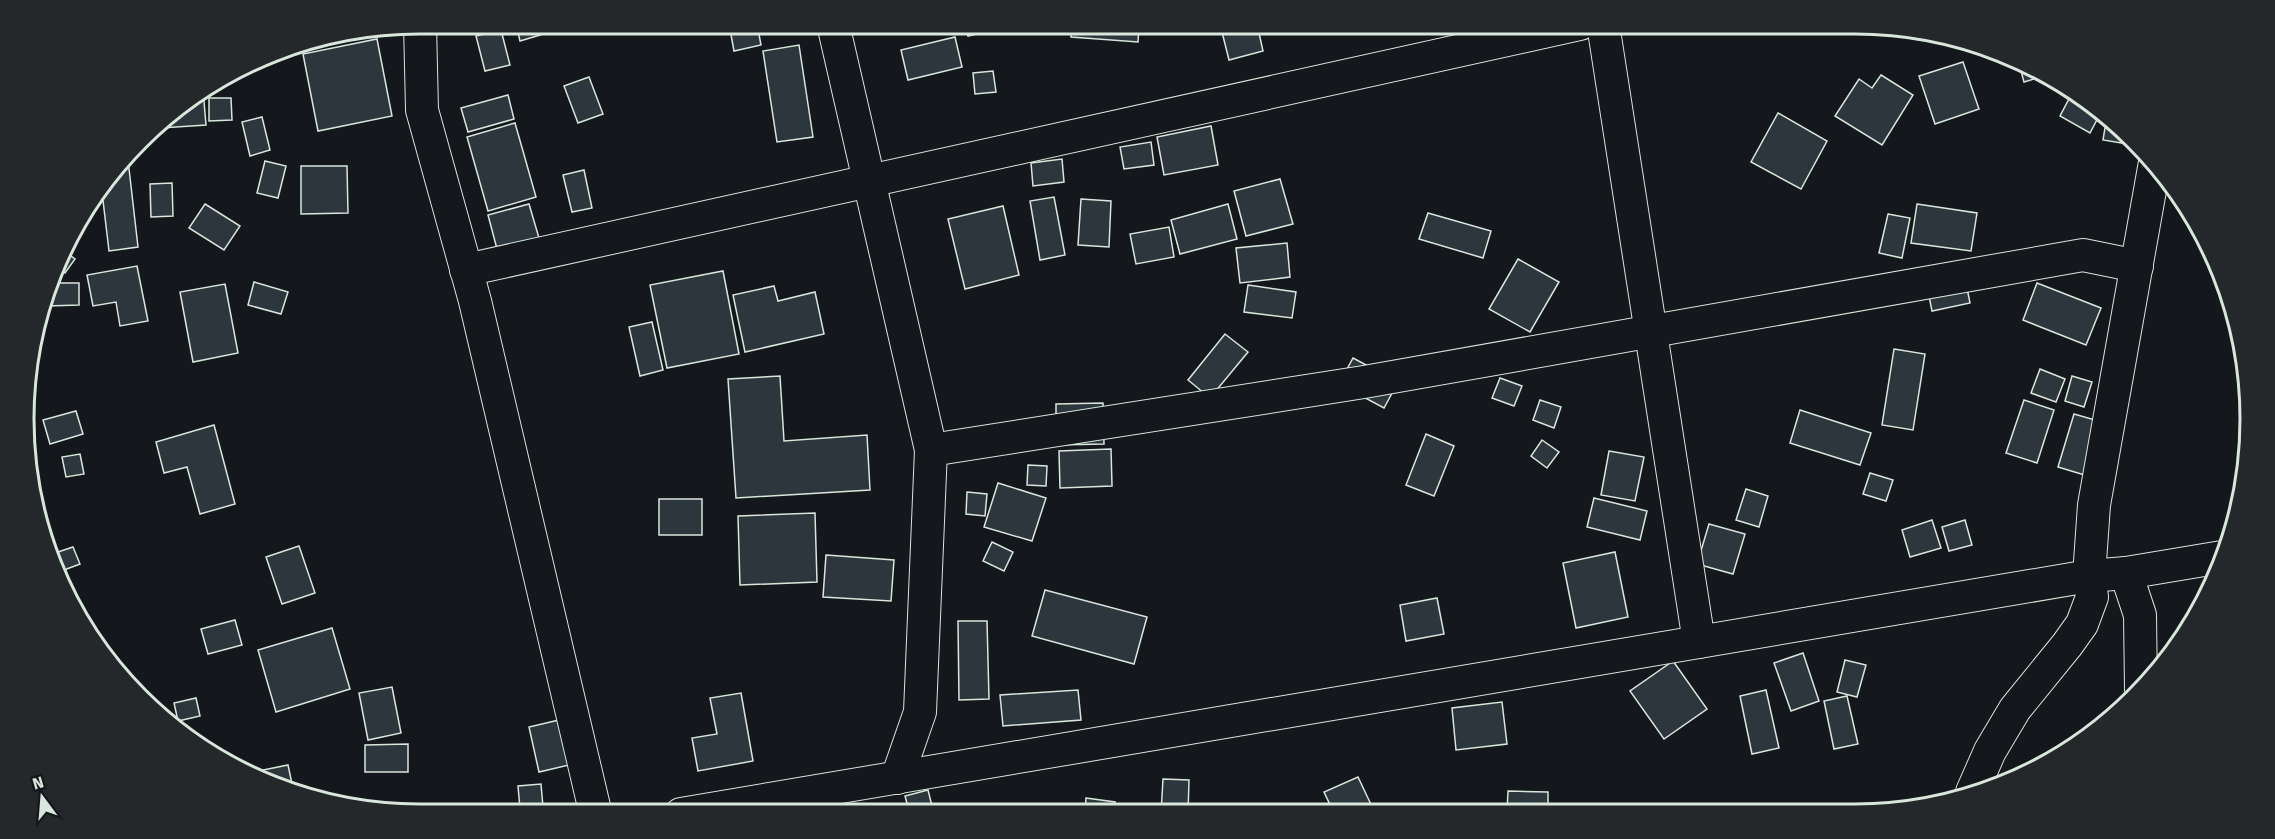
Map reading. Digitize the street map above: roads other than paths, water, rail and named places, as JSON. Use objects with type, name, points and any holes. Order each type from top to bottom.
[{"type":"street","points":[[420,34],[422,111],[466,270],[593,804]]},
{"type":"street","points":[[835,34],[931,450],[920,712],[897,778]]},
{"type":"street","points":[[466,270],[1535,34]]},
{"type":"street","points":[[1605,34],[1699,642]]},
{"type":"street","points":[[1975,785],[1990,751],[2015,709],[2082,624],[2092,597],[2089,576],[2094,505],[2153,175]]},
{"type":"street","points":[[931,450],[1364,382],[2083,255],[2137,266]]},
{"type":"street","points":[[741,804],[2089,576],[2126,573],[2214,558]]},
{"type":"street","points":[[2126,573],[2140,615],[2141,678]]}]
